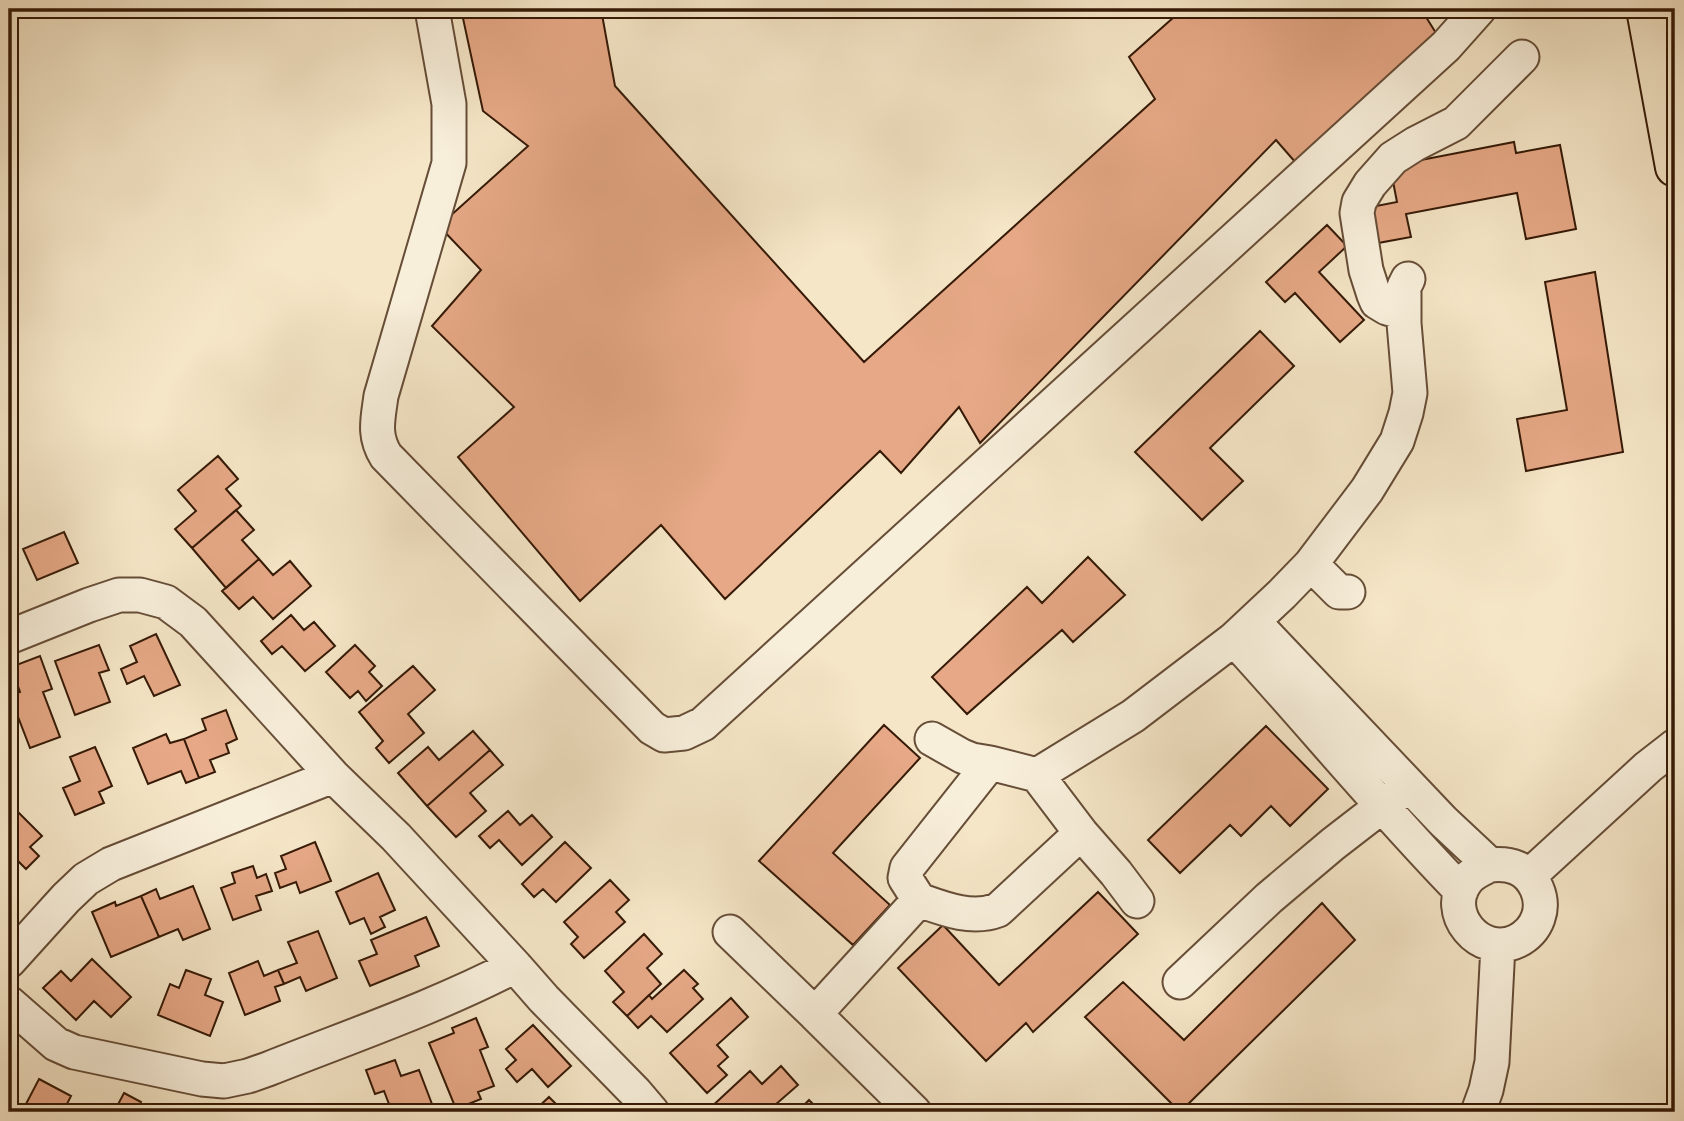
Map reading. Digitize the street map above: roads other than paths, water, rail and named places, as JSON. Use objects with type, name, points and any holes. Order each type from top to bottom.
[{"type":"main road","points":[[1646,9],[1675,167]]},
{"type":"street","points":[[432,9],[449,104],[449,163],[381,396],[377,422],[379,444],[386,456],[614,689],[652,727],[664,735],[684,733],[703,724],[1446,46],[1479,9]]},
{"type":"street","points":[[1404,313],[1377,302],[1374,295],[1366,270],[1357,213],[1359,202],[1370,184],[1393,158],[1456,123],[1522,57]]},
{"type":"street","points":[[1037,775],[1133,716],[1244,630],[1311,564],[1367,490],[1397,441],[1410,393],[1404,313],[1404,287],[1408,279]]},
{"type":"street","points":[[1311,564],[1339,592],[1348,592]]},
{"type":"street","points":[[9,638],[119,595],[140,595],[166,602],[194,622],[333,776],[396,837],[652,1112]]},
{"type":"street","points":[[1244,630],[1490,865]]},
{"type":"street","points":[[1244,630],[1301,712],[1382,807],[1461,891]]},
{"type":"street","points":[[932,738],[972,760],[1037,775],[1137,901]]},
{"type":"street","points":[[1529,876],[1637,776],[1675,746]]},
{"type":"street","points":[[990,763],[907,868],[905,878],[919,900],[965,914],[985,915],[998,910],[1081,833]]},
{"type":"street","points":[[9,961],[66,898],[86,879],[111,864],[333,776]]},
{"type":"street","points":[[1180,982],[1269,898],[1409,785]]},
{"type":"street","points":[[1504,864],[1529,876],[1541,901],[1534,928],[1524,938],[1512,944],[1498,946],[1485,943],[1474,937],[1460,916],[1461,891],[1467,880],[1490,865],[1504,864]]},
{"type":"street","points":[[815,1014],[919,900]]},
{"type":"street","points":[[730,932],[914,1112]]},
{"type":"street","points":[[1478,1112],[1492,1062],[1498,946]]},
{"type":"street","points":[[9,1003],[56,1044],[74,1052],[202,1079],[224,1080],[268,1069],[480,984],[515,966]]}]
